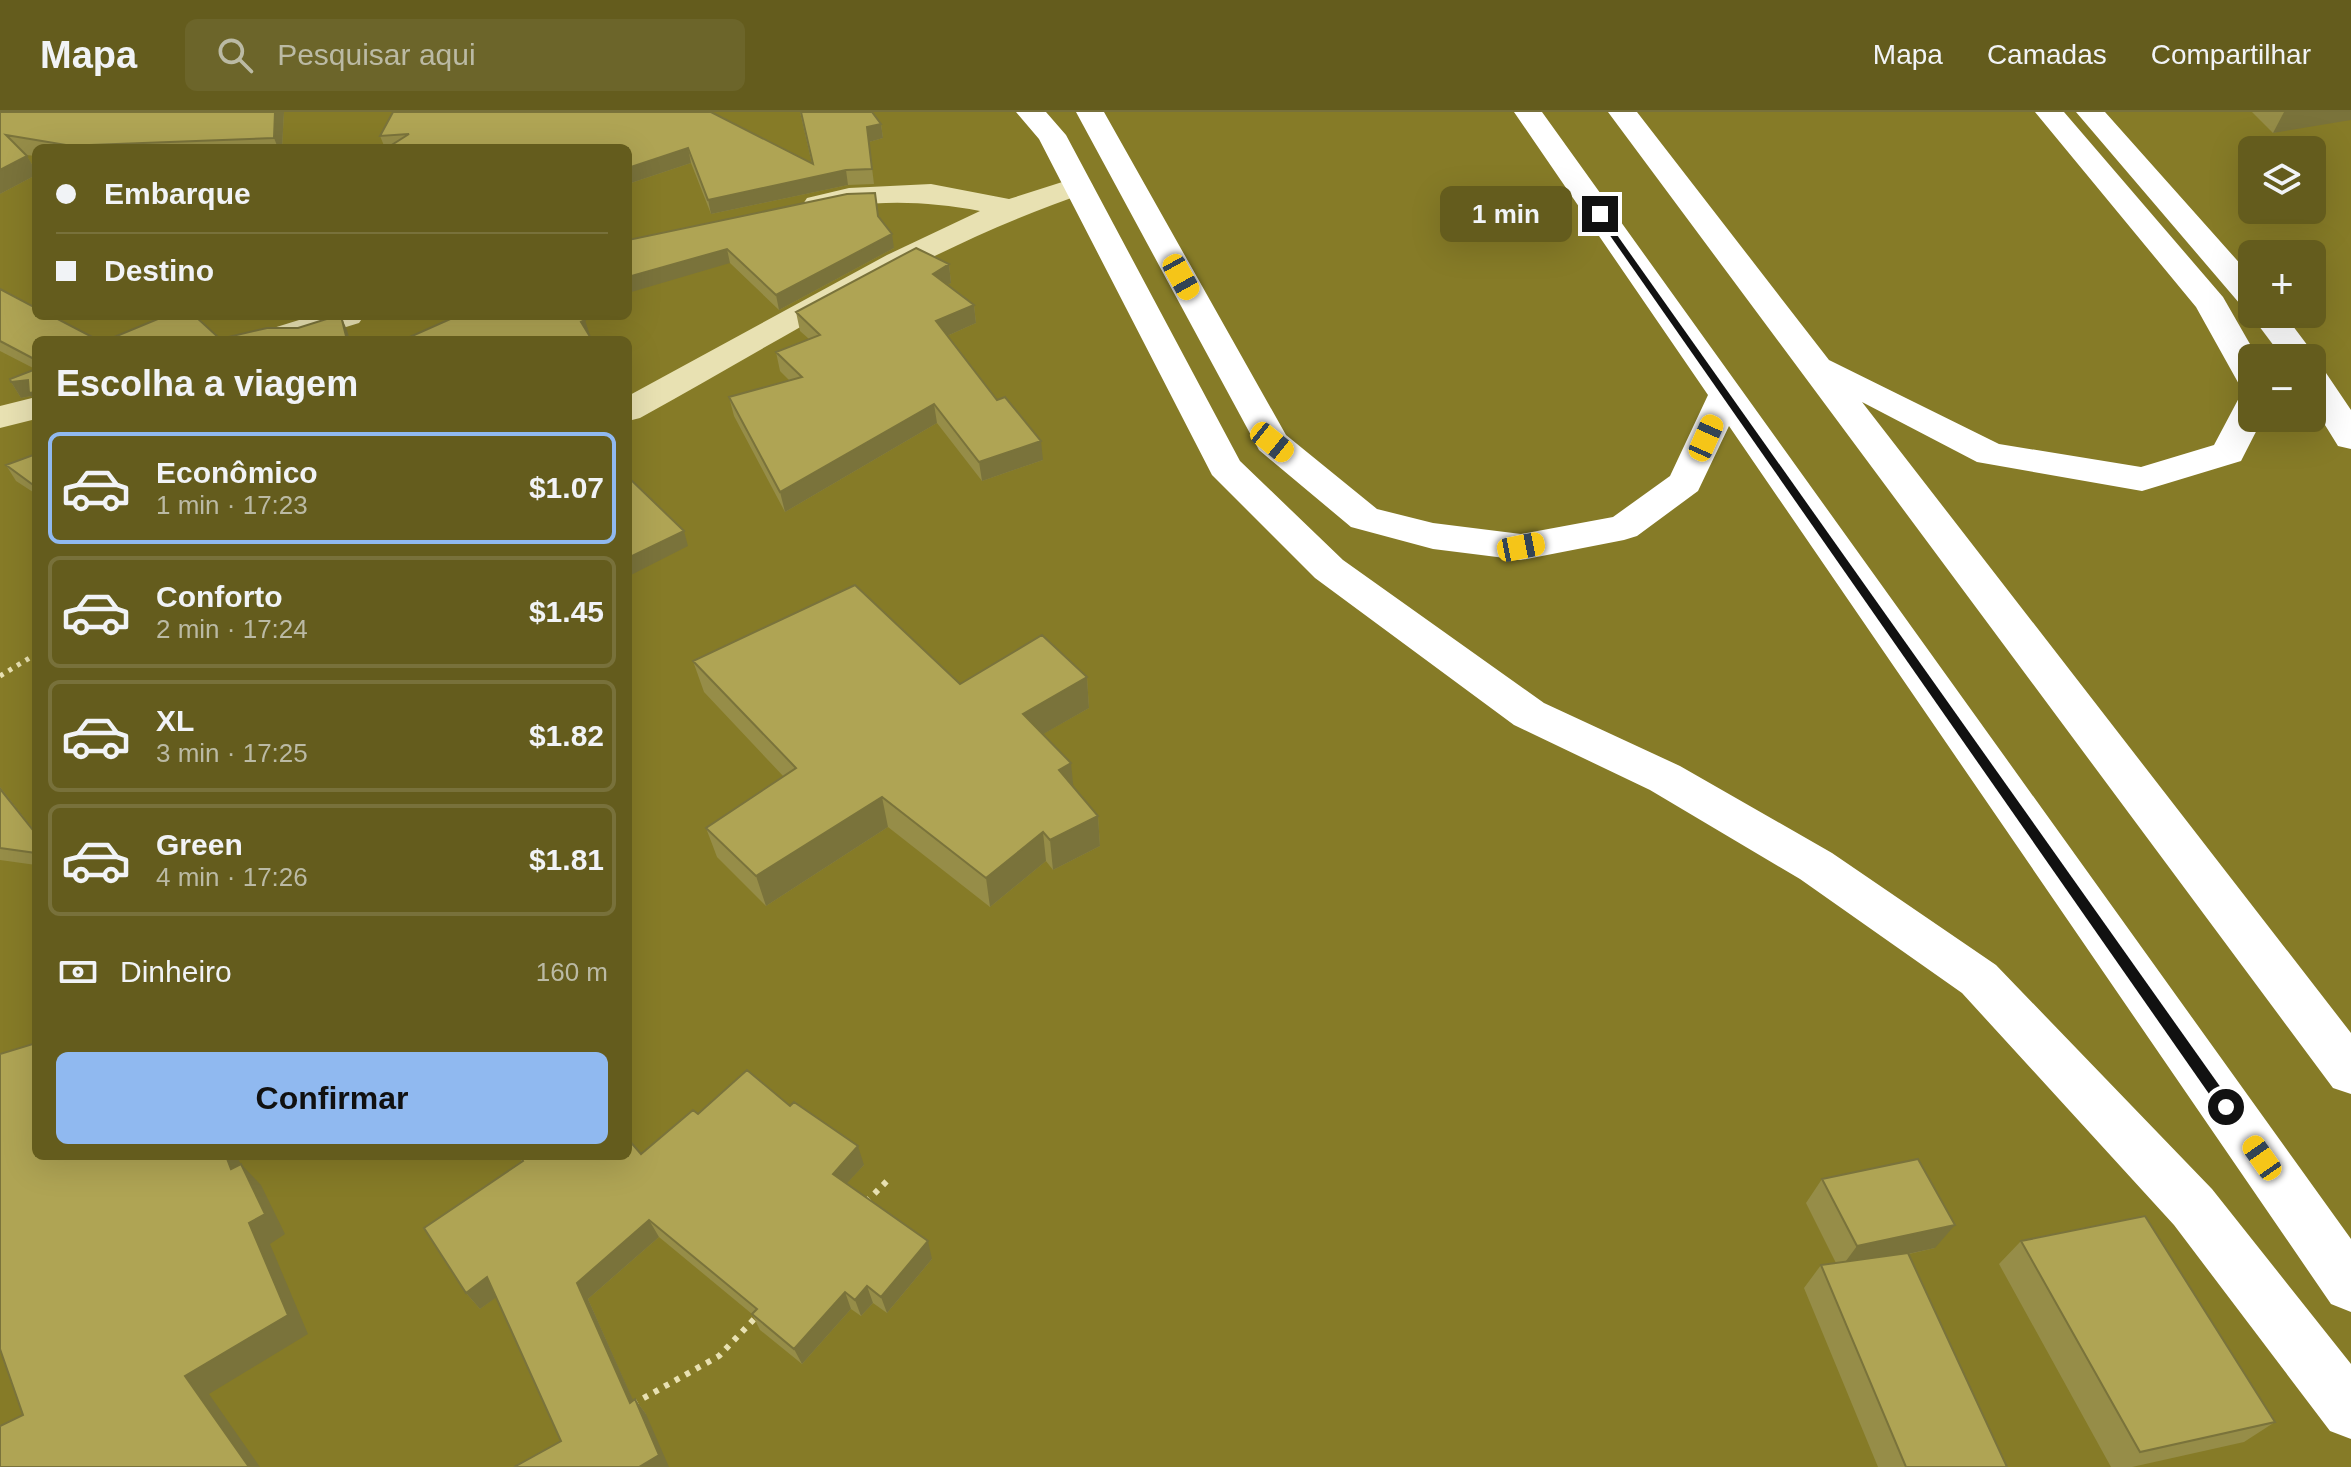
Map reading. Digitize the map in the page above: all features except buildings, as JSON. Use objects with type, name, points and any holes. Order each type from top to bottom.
[{"type":"highway","points":[[1030,112],[1052,135],[1225,467],[1329,569],[1529,714],[1665,778],[1816,866],[1979,979],[2193,1207],[2351,1410]]},
{"type":"highway","points":[[1090,112],[1272,442],[1364,518],[1433,536],[1521,547],[1624,527],[1685,483],[1726,393]]},
{"type":"highway","points":[[1528,112],[2351,1285]]},
{"type":"highway","points":[[1622,112],[2351,1072]]},
{"type":"highway","points":[[2049,112],[2211,304],[2238,353]]},
{"type":"highway","points":[[2090,112],[2238,281]]},
{"type":"highway","points":[[1815,365],[1990,454],[2142,479],[2228,453],[2238,432]]},
{"type":"highway","points":[[2326,399],[2351,438]]},
{"type":"street","points":[[632,408],[898,262],[1011,208],[1078,186]]},
{"type":"street","points":[[790,209],[849,197],[931,193],[1011,208]]},
{"type":"street","points":[[282,336],[334,320]]},
{"type":"street","points":[[0,417],[32,409]]},
{"type":"path","points":[[0,676],[32,656]]},
{"type":"path","points":[[855,1214],[887,1181]]},
{"type":"path","points":[[626,1408],[719,1356],[761,1312]]},
{"type":"route","points":[[1600,214],[2226,1107]]}]
